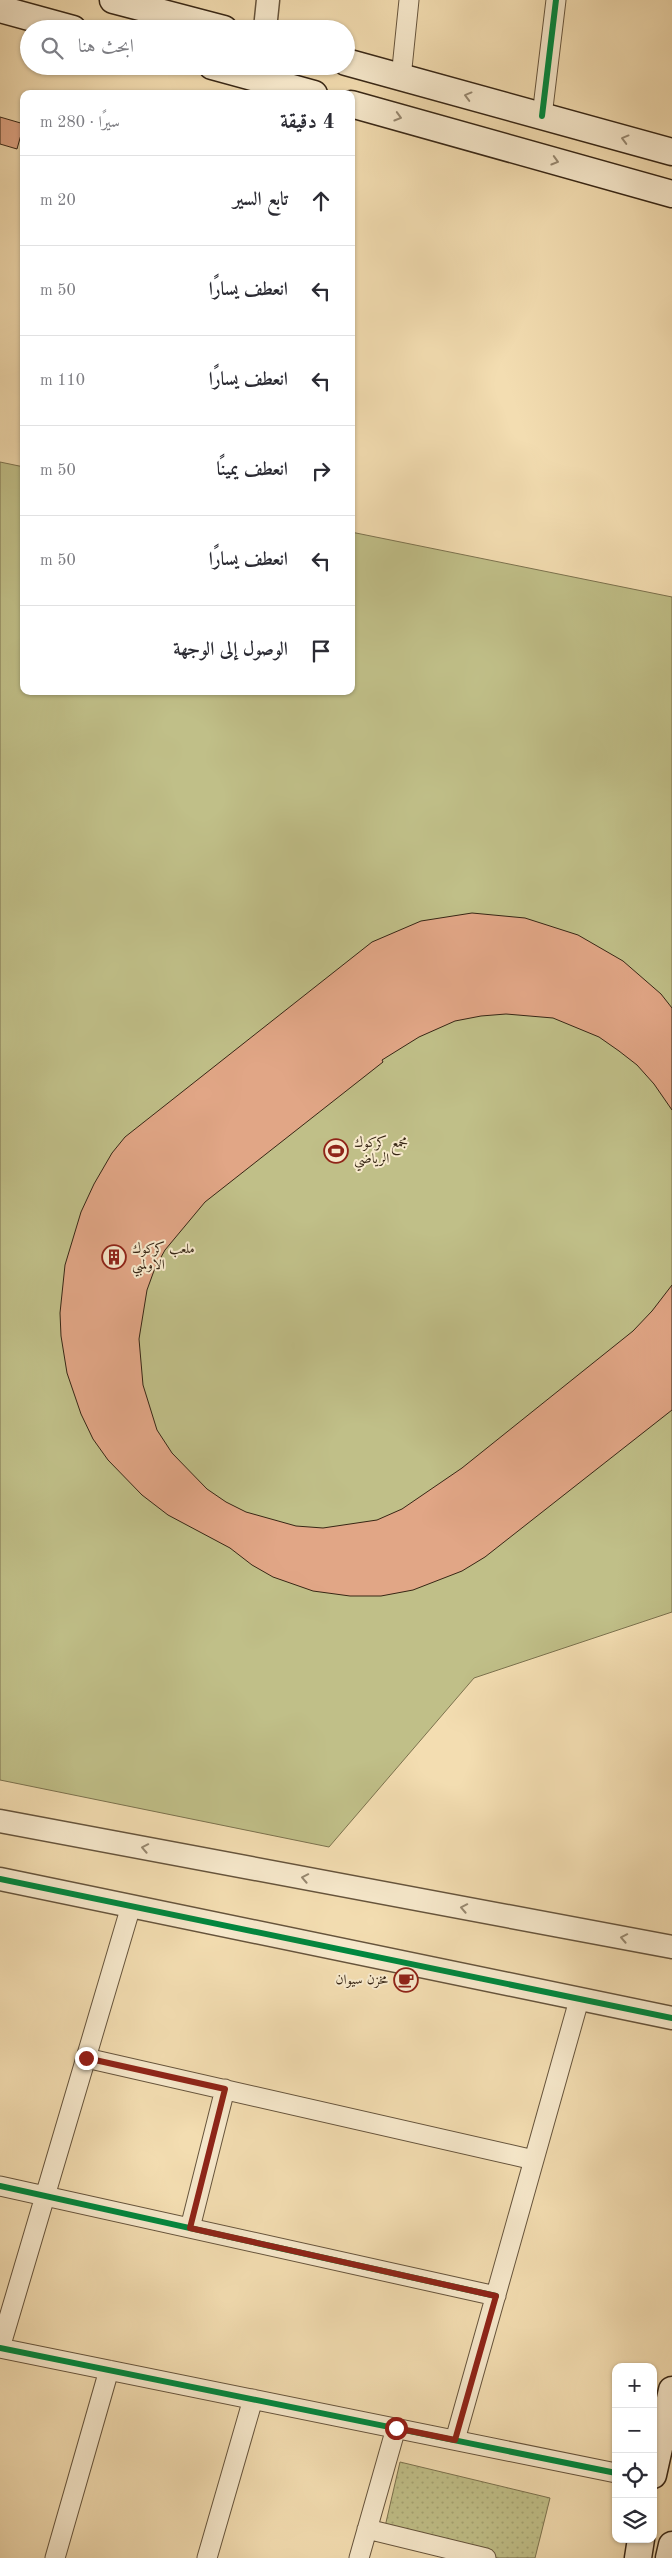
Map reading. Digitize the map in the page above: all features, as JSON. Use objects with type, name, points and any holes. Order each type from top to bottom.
[{"type":"main road","points":[[113,0],[190,20]]},
{"type":"main road","points":[[0,9],[40,20]]},
{"type":"main road","points":[[355,65],[672,152]]},
{"type":"main road","points":[[245,75],[299,90]]},
{"type":"main road","points":[[355,105],[672,194]]},
{"type":"main road","points":[[657,2457],[672,2390]]},
{"type":"main road","points":[[638,2558],[640,2543]]},
{"type":"main road","points":[[669,2558],[672,2545]]},
{"type":"street","points":[[266,20],[268,0]]},
{"type":"street","points":[[401,78],[410,0]]},
{"type":"street","points":[[542,116],[556,0]]},
{"type":"street","points":[[0,1821],[672,1947]]},
{"type":"street","points":[[0,1879],[672,2018]]},
{"type":"street","points":[[131,1906],[0,2348],[612,2472]]},
{"type":"street","points":[[455,2440],[579,2000]]},
{"type":"street","points":[[86,2058],[534,2160]]},
{"type":"street","points":[[190,2228],[225,2089]]},
{"type":"street","points":[[0,2186],[496,2296]]},
{"type":"street","points":[[55,2558],[109,2370]]},
{"type":"street","points":[[206,2558],[252,2399]]},
{"type":"street","points":[[359,2558],[396,2428]]},
{"type":"street","points":[[367,2530],[486,2558]]},
{"type":"shaded area","name":"مجمع كركوك الرياضي","points":[[0,462],[20,466],[20,695],[355,695],[355,533],[672,597],[672,1612],[474,1678],[329,1847],[0,1780]]},
{"type":"shaded area","points":[[400,2462],[550,2498],[535,2558],[498,2558],[384,2531]]},
{"type":"building","points":[[0,117],[20,123],[20,138],[17,149],[0,144]]},
{"type":"building","name":"ملعب كركوك الاولمبي","points":[[472,913],[525,918],[578,935],[623,961],[661,994],[672,1008],[672,1110],[654,1084],[637,1065],[619,1051],[599,1037],[553,1018],[506,1014],[481,1016],[455,1021],[419,1037],[382,1060],[383,1062],[205,1202],[165,1250],[155,1268],[147,1290],[139,1339],[143,1385],[157,1430],[172,1453],[207,1489],[226,1502],[246,1512],[296,1526],[323,1528],[377,1520],[402,1509],[462,1468],[633,1331],[652,1311],[672,1285],[672,1410],[485,1557],[462,1571],[413,1590],[381,1596],[350,1596],[313,1591],[273,1577],[252,1565],[230,1548],[168,1515],[142,1495],[108,1460],[93,1439],[81,1414],[67,1373],[61,1336],[60,1313],[65,1265],[81,1212],[94,1184],[112,1153],[125,1137],[372,942],[421,921]]},
{"type":"cycle path","points":[[542,116],[556,0]]},
{"type":"cycle path","points":[[0,1879],[672,2018]]},
{"type":"cycle path","points":[[0,2186],[496,2296]]},
{"type":"cycle path","points":[[0,2348],[612,2472]]},
{"type":"place","name":"مجمع كركوك الرياضي","points":[[336,1151]]},
{"type":"place","name":"ملعب كركوك الاولمبي","points":[[114,1257]]},
{"type":"place","name":"مخزن سيوان","points":[[406,1980]]},
{"type":"route","points":[[86,2058],[225,2089],[190,2228],[496,2296],[455,2440],[396,2428]]}]
